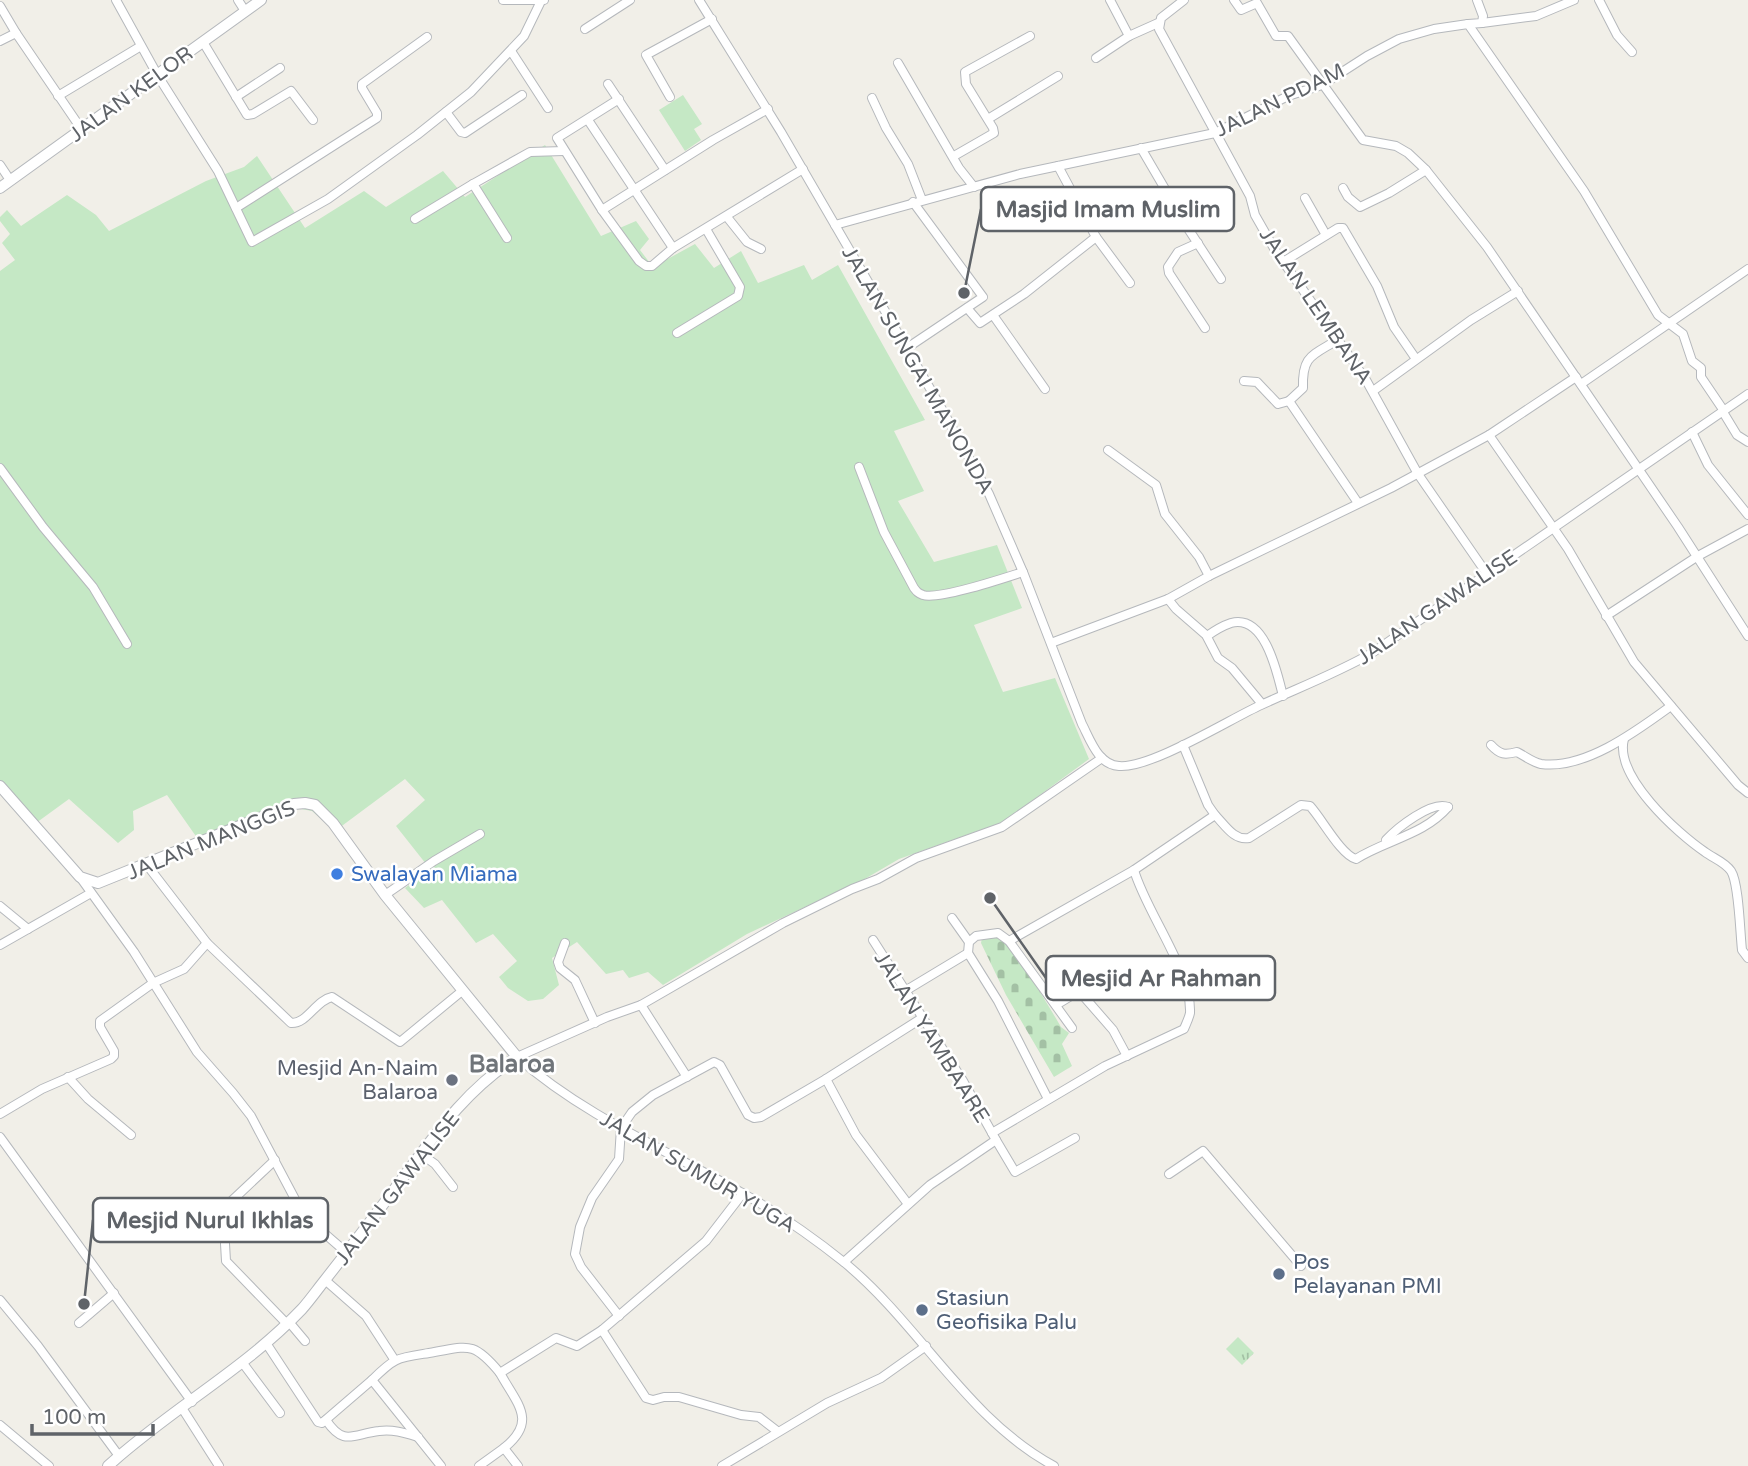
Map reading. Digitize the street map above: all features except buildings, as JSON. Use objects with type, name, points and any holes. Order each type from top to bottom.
[{"type":"street","points":[[7,0],[0,6],[82,130]]},
{"type":"street","points":[[116,0],[158,76],[218,171],[252,242],[328,199],[471,92],[511,51],[529,28],[542,1],[503,0]]},
{"type":"street","points":[[238,0],[246,11]]},
{"type":"street","name":"JALAN KELOR","points":[[0,188],[261,0]]},
{"type":"street","points":[[585,29],[630,0]]},
{"type":"street","name":"JALAN SUNGAI MANONDA","points":[[699,0],[768,109],[989,494],[1023,572],[1082,724],[1102,758]]},
{"type":"street","points":[[1110,0],[1129,36]]},
{"type":"street","points":[[1096,58],[1129,36],[1158,23],[1184,0]]},
{"type":"street","points":[[1234,0],[1241,10],[1257,3],[1276,36],[1288,35],[1363,140],[1400,148],[1426,170],[1518,291],[1698,556],[1748,636]]},
{"type":"street","points":[[1477,0],[1483,16],[1482,23]]},
{"type":"street","name":"JALAN PDAM","points":[[835,225],[1058,166],[1215,133],[1399,39],[1434,29],[1536,16],[1574,0]]},
{"type":"street","points":[[1599,0],[1617,35],[1632,52]]},
{"type":"street","points":[[670,97],[646,54],[712,19]]},
{"type":"street","name":"JALAN LEMBANA","points":[[1158,23],[1250,196],[1257,218],[1283,262],[1339,339],[1373,391],[1418,474],[1487,573]]},
{"type":"street","points":[[1468,24],[1584,191],[1658,315],[1685,337],[1692,362],[1701,368],[1702,379],[1737,435],[1748,442]]},
{"type":"street","points":[[0,41],[16,33]]},
{"type":"street","points":[[954,156],[994,134],[966,84],[965,72],[1030,36]]},
{"type":"street","points":[[236,208],[377,118],[362,85],[427,37]]},
{"type":"street","points":[[203,42],[247,115],[292,91],[313,120]]},
{"type":"street","points":[[58,96],[141,46]]},
{"type":"street","points":[[511,51],[548,108]]},
{"type":"street","points":[[898,63],[974,187]]},
{"type":"street","points":[[236,97],[280,68]]},
{"type":"street","points":[[988,119],[1058,76]]},
{"type":"street","points":[[608,83],[666,170]]},
{"type":"street","points":[[446,112],[461,132],[465,133],[522,95]]},
{"type":"street","points":[[872,98],[908,164],[918,201],[982,294],[982,298],[907,348]]},
{"type":"street","points":[[619,99],[557,138],[602,210],[643,265],[652,265],[673,248],[803,169]]},
{"type":"street","points":[[602,210],[768,109]]},
{"type":"street","points":[[588,120],[673,248]]},
{"type":"street","points":[[1141,148],[1222,279]]},
{"type":"street","points":[[415,219],[530,152],[564,151]]},
{"type":"street","points":[[0,165],[10,180]]},
{"type":"street","points":[[1058,166],[1096,237],[1130,283]]},
{"type":"street","points":[[1343,188],[1348,197],[1360,207],[1426,170]]},
{"type":"street","points":[[473,184],[507,238]]},
{"type":"street","points":[[1305,198],[1326,235]]},
{"type":"street","points":[[727,217],[747,242],[761,249]]},
{"type":"street","points":[[1283,262],[1340,227],[1344,229],[1377,286],[1392,323],[1416,359]]},
{"type":"street","points":[[677,333],[741,292],[706,229]]},
{"type":"street","points":[[967,308],[979,323],[1024,294],[1096,237]]},
{"type":"street","points":[[1198,243],[1178,252],[1168,267],[1169,273],[1205,328]]},
{"type":"street","points":[[1051,643],[1168,598],[1418,474],[1489,435],[1578,380],[1748,269]]},
{"type":"street","points":[[1373,391],[1471,320],[1518,291]]},
{"type":"street","points":[[993,315],[1045,389]]},
{"type":"street","points":[[1244,381],[1257,382],[1278,404],[1289,401],[1303,388],[1304,364],[1339,339]]},
{"type":"street","name":"JALAN GAWALISE","points":[[108,1466],[192,1402],[288,1323],[347,1254],[471,1092],[493,1072],[517,1057],[641,1005],[783,923],[878,879],[916,858],[1002,827],[1102,758],[1120,767],[1136,764],[1183,745],[1262,704],[1362,659],[1748,394]]},
{"type":"street","points":[[1289,401],[1358,503]]},
{"type":"street","points":[[1692,432],[1708,465],[1748,515]]},
{"type":"street","points":[[1489,435],[1554,528],[1634,662],[1738,785],[1748,793]]},
{"type":"street","points":[[1108,450],[1157,486],[1165,514],[1199,557],[1209,576]]},
{"type":"street","points":[[859,467],[884,531],[914,588],[920,594],[928,596],[971,588],[1023,572]]},
{"type":"street","points":[[0,468],[43,527],[93,587],[127,643]]},
{"type":"street","points":[[1606,617],[1698,556],[1748,528]]},
{"type":"street","points":[[1168,598],[1175,609],[1207,636],[1218,658],[1232,668],[1262,704]]},
{"type":"street","points":[[1207,636],[1233,623],[1246,624],[1265,640],[1283,696]]},
{"type":"street","points":[[1492,745],[1497,752],[1504,755],[1517,752],[1530,761],[1543,764],[1577,760],[1625,739],[1671,706]]},
{"type":"street","points":[[1625,739],[1622,756],[1652,806],[1674,828],[1732,872],[1742,950],[1748,958]]},
{"type":"street","points":[[1183,745],[1208,805],[1235,836],[1242,839],[1249,838],[1301,805],[1310,806],[1324,821],[1347,856],[1356,859],[1381,845],[1405,837],[1435,819],[1448,807],[1440,805],[1430,809],[1395,831],[1381,845]]},
{"type":"street","points":[[0,786],[80,877],[134,952],[197,1052],[251,1116],[285,1181],[308,1216],[347,1254]]},
{"type":"street","name":"JALAN MANGGIS","points":[[80,877],[98,883],[283,808],[305,803],[315,805],[333,823],[385,895],[517,1057]]},
{"type":"street","points":[[1009,941],[1134,870],[1215,814]]},
{"type":"street","points":[[385,895],[434,861],[480,834]]},
{"type":"street","points":[[147,865],[207,943],[293,1024],[299,1022],[325,999],[332,997],[400,1042],[462,991]]},
{"type":"street","points":[[844,1262],[938,1179],[1048,1099],[1184,1029],[1190,1015],[1186,988],[1140,890],[1134,870]]},
{"type":"street","points":[[0,945],[91,893]]},
{"type":"street","points":[[0,906],[28,929]]},
{"type":"street","points":[[952,918],[970,942]]},
{"type":"street","points":[[1048,1099],[998,1001],[968,953],[970,942],[976,936],[998,933],[1009,941],[1072,1028]]},
{"type":"street","name":"JALAN YAMBAARE","points":[[873,940],[963,1081],[1015,1172],[1075,1138]]},
{"type":"street","points":[[0,1114],[42,1089],[111,1059],[114,1056],[100,1027],[100,1021],[153,984],[184,969],[207,943]]},
{"type":"street","points":[[565,943],[558,962],[560,968],[575,980],[595,1023]]},
{"type":"street","points":[[905,991],[968,953]]},
{"type":"street","points":[[1071,976],[1079,991],[1113,1030],[1127,1056]]},
{"type":"street","points":[[1056,1005],[1079,991]]},
{"type":"street","points":[[641,1005],[687,1077]]},
{"type":"street","points":[[619,1316],[581,1267],[575,1254],[580,1227],[592,1198],[620,1159],[621,1128],[640,1104],[714,1062],[719,1063],[748,1115],[761,1117],[922,1018]]},
{"type":"street","name":"JALAN SUMUR YUGA","points":[[517,1057],[544,1079],[621,1128],[743,1193],[844,1262],[893,1309],[1000,1428],[1054,1466]]},
{"type":"street","points":[[68,1077],[88,1099],[131,1135]]},
{"type":"street","points":[[826,1079],[856,1135],[908,1204]]},
{"type":"street","points":[[0,1137],[192,1402]]},
{"type":"street","points":[[1169,1174],[1203,1151],[1301,1266]]},
{"type":"street","points":[[421,1154],[435,1164],[453,1187]]},
{"type":"street","points":[[275,1160],[223,1209],[225,1258],[305,1341]]},
{"type":"street","points":[[500,1373],[553,1339],[561,1339],[577,1346],[602,1330],[706,1241],[743,1193]]},
{"type":"street","points":[[324,1280],[366,1316],[394,1359]]},
{"type":"street","points":[[79,1323],[114,1293]]},
{"type":"street","points":[[0,1300],[38,1346],[119,1456]]},
{"type":"street","points":[[602,1330],[646,1398],[651,1401],[679,1397],[741,1415],[760,1416],[777,1431]]},
{"type":"street","points":[[266,1343],[318,1422],[322,1423],[394,1359],[461,1346],[469,1347],[490,1361],[500,1373],[518,1405],[523,1424],[523,1429],[515,1439],[479,1466]]},
{"type":"street","points":[[726,1465],[777,1431],[838,1397],[881,1378],[926,1346]]},
{"type":"street","points":[[242,1362],[280,1413]]},
{"type":"street","points":[[372,1380],[441,1466]]},
{"type":"street","points":[[181,1408],[219,1466]]},
{"type":"street","points":[[326,1420],[338,1435],[347,1437],[382,1430],[399,1431],[418,1437]]},
{"type":"street","points":[[0,1426],[48,1466]]},
{"type":"street","points":[[504,1448],[518,1466]]},
{"type":"green space","points":[[683,95],[702,124],[694,129],[701,140],[685,151],[659,110]]},
{"type":"green space","points":[[545,145],[601,236],[636,221],[649,239],[640,250],[653,267],[695,244],[714,268],[741,251],[758,283],[804,265],[812,280],[838,265],[925,420],[894,431],[924,491],[898,501],[934,562],[997,545],[1022,608],[974,625],[1003,692],[1055,678],[1089,759],[1003,822],[899,859],[863,880],[747,934],[663,985],[648,972],[629,978],[623,970],[606,974],[577,942],[552,958],[559,985],[543,999],[528,1001],[508,988],[499,977],[517,961],[493,934],[476,943],[442,900],[424,908],[405,888],[430,869],[396,826],[425,800],[405,779],[335,831],[312,811],[279,805],[200,842],[167,795],[133,811],[134,830],[118,843],[69,799],[36,823],[8,803],[0,792],[0,271],[15,260],[2,243],[10,234],[0,217],[7,210],[21,226],[67,195],[96,215],[109,231],[206,181],[244,167],[257,156],[305,228],[364,191],[386,207],[443,171],[465,197]]},
{"type":"green space","points":[[995,937],[1011,950],[1061,1027],[1069,1033],[1062,1044],[1072,1066],[1054,1077],[1006,995],[981,943],[982,938]]},
{"type":"green space","points":[[1238,1337],[1254,1353],[1242,1365],[1226,1349]]},
{"type":"place","name":"Masjid Imam Muslim","points":[[964,293]]},
{"type":"place","name":"Swalayan Miama","points":[[337,874]]},
{"type":"place","name":"Mesjid Ar Rahman","points":[[990,898]]},
{"type":"place","name":"Mesjid An-Naim Balaroa","points":[[452,1080]]},
{"type":"place","name":"Pos Pelayanan PMI","points":[[1279,1274]]},
{"type":"place","name":"Mesjid Nurul Ikhlas","points":[[84,1304]]},
{"type":"place","name":"Stasiun Geofisika Palu","points":[[922,1310]]},
{"type":"district","name":"Balaroa","points":[[512,1064]]}]
